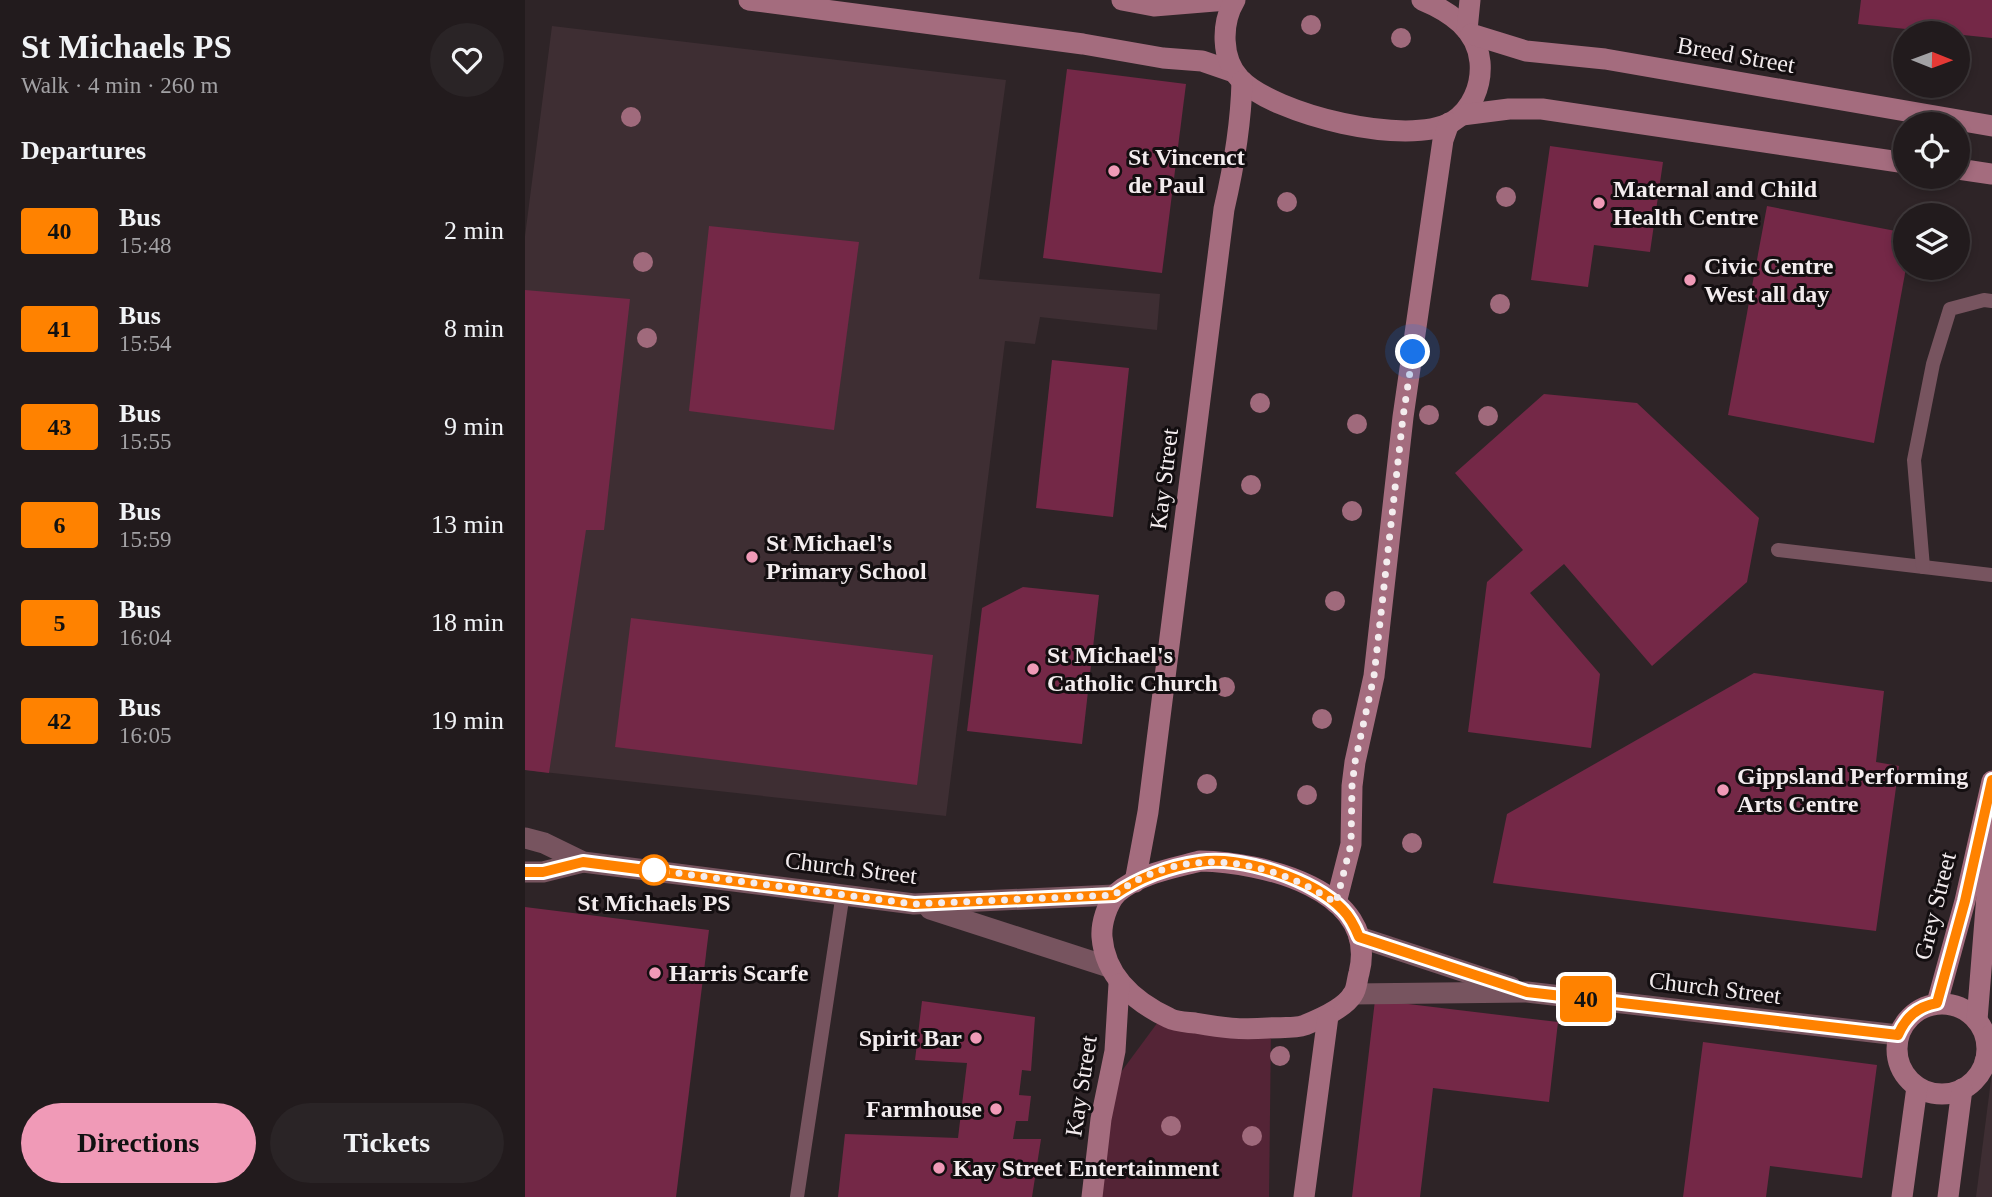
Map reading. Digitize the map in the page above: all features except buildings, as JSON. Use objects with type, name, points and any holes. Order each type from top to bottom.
[{"type":"street","points":[[749,0],[1083,44],[1163,58],[1202,61],[1238,76],[1266,97],[1290,108],[1353,126],[1396,130],[1509,109],[1542,109],[1893,161]]},
{"type":"street","points":[[1122,0],[1154,6],[1227,0]]},
{"type":"street","name":"Kay Street","points":[[1135,882],[1149,813],[1224,209],[1235,162],[1239,128],[1238,76],[1226,49],[1225,28],[1235,0]]},
{"type":"street","points":[[1336,903],[1351,844],[1355,762],[1374,676],[1403,417],[1443,140],[1456,119],[1471,104],[1481,71],[1479,51],[1469,32],[1444,11],[1422,0]]},
{"type":"street","points":[[1469,32],[1470,0]]},
{"type":"street","name":"Breed Street","points":[[1469,32],[1526,51],[1605,59],[1992,126]]},
{"type":"street","points":[[1970,170],[1992,173]]},
{"type":"street","name":"Grey Street","points":[[1937,1003],[1965,901],[1992,781]]},
{"type":"street","name":"Grey Street","points":[[1977,1020],[1992,832]]},
{"type":"street","name":"Church Street","points":[[525,838],[544,843],[583,862],[914,904],[1114,895]]},
{"type":"street","points":[[914,904],[1114,975],[1171,1020],[1240,1031],[1299,1027],[1328,1016],[1353,994],[1360,966],[1359,937],[1353,921],[1336,903],[1310,886],[1287,876],[1224,862],[1201,861],[1135,882],[1114,895],[1102,929],[1104,955],[1114,975]]},
{"type":"street","name":"Church Street","points":[[525,872],[543,872],[583,862]]},
{"type":"street","name":"Church Street","points":[[1359,937],[1527,992]]},
{"type":"street","name":"Kay Street","points":[[1091,1197],[1101,1119],[1115,1051],[1114,975]]},
{"type":"street","name":"Church Street","points":[[1353,994],[1527,992],[1898,1035]]},
{"type":"street","points":[[1937,1003],[1959,1007],[1977,1020],[1984,1032],[1989,1061],[1962,1089],[1939,1094],[1917,1087],[1906,1077],[1899,1065],[1896,1050],[1898,1035],[1909,1017],[1926,1005],[1937,1003]]},
{"type":"street","points":[[1304,1197],[1328,1016]]},
{"type":"street","points":[[1902,1197],[1917,1087]]},
{"type":"street","points":[[1948,1197],[1962,1089]]},
{"type":"lane","points":[[1923,567],[1914,460],[1933,364],[1950,309],[1984,300],[1992,301]]},
{"type":"lane","points":[[1778,550],[1992,575]]},
{"type":"lane","points":[[797,1197],[843,893]]},
{"type":"shaded area","name":"St Michael's Primary School","points":[[552,26],[1006,80],[979,279],[1160,294],[1157,330],[1040,317],[1035,344],[1005,341],[946,816],[525,770],[525,236]]},
{"type":"shaded area","points":[[1161,1018],[1271,1028],[1269,1197],[1092,1197],[1107,1091]]},
{"type":"shaded area","points":[[1992,1072],[1992,1197],[1976,1197]]},
{"type":"bus line","name":"40","points":[[525,872],[543,872],[583,862],[914,904],[1114,895],[1135,882],[1156,874],[1201,861],[1224,862],[1266,870],[1310,886],[1344,911],[1353,921],[1359,937],[1527,992],[1898,1035],[1902,1026],[1917,1010],[1937,1003],[1965,901],[1992,780]]},
{"type":"place","name":"St Vincenct de Paul","points":[[1114,171]]},
{"type":"place","name":"Maternal and Child Health Centre","points":[[1599,203]]},
{"type":"place","name":"Civic Centre West all day","points":[[1690,280]]},
{"type":"place","name":"St Michael's Primary School","points":[[752,557]]},
{"type":"place","name":"St Michael's Catholic Church","points":[[1033,669]]},
{"type":"place","name":"Gippsland Performing Arts Centre","points":[[1723,790]]},
{"type":"place","name":"St Michaels PS","points":[[654,870]]},
{"type":"place","name":"Harris Scarfe","points":[[655,973]]},
{"type":"place","name":"Spirit Bar","points":[[976,1038]]},
{"type":"place","name":"Farmhouse","points":[[996,1109]]},
{"type":"place","name":"Kay Street Entertainment","points":[[939,1168]]},
{"type":"route","points":[[654,870],[914,904],[1114,895],[1135,882],[1156,874],[1201,861],[1224,862],[1287,876],[1310,886],[1336,903],[1351,844],[1355,762],[1374,676],[1403,417],[1413,352]]}]
